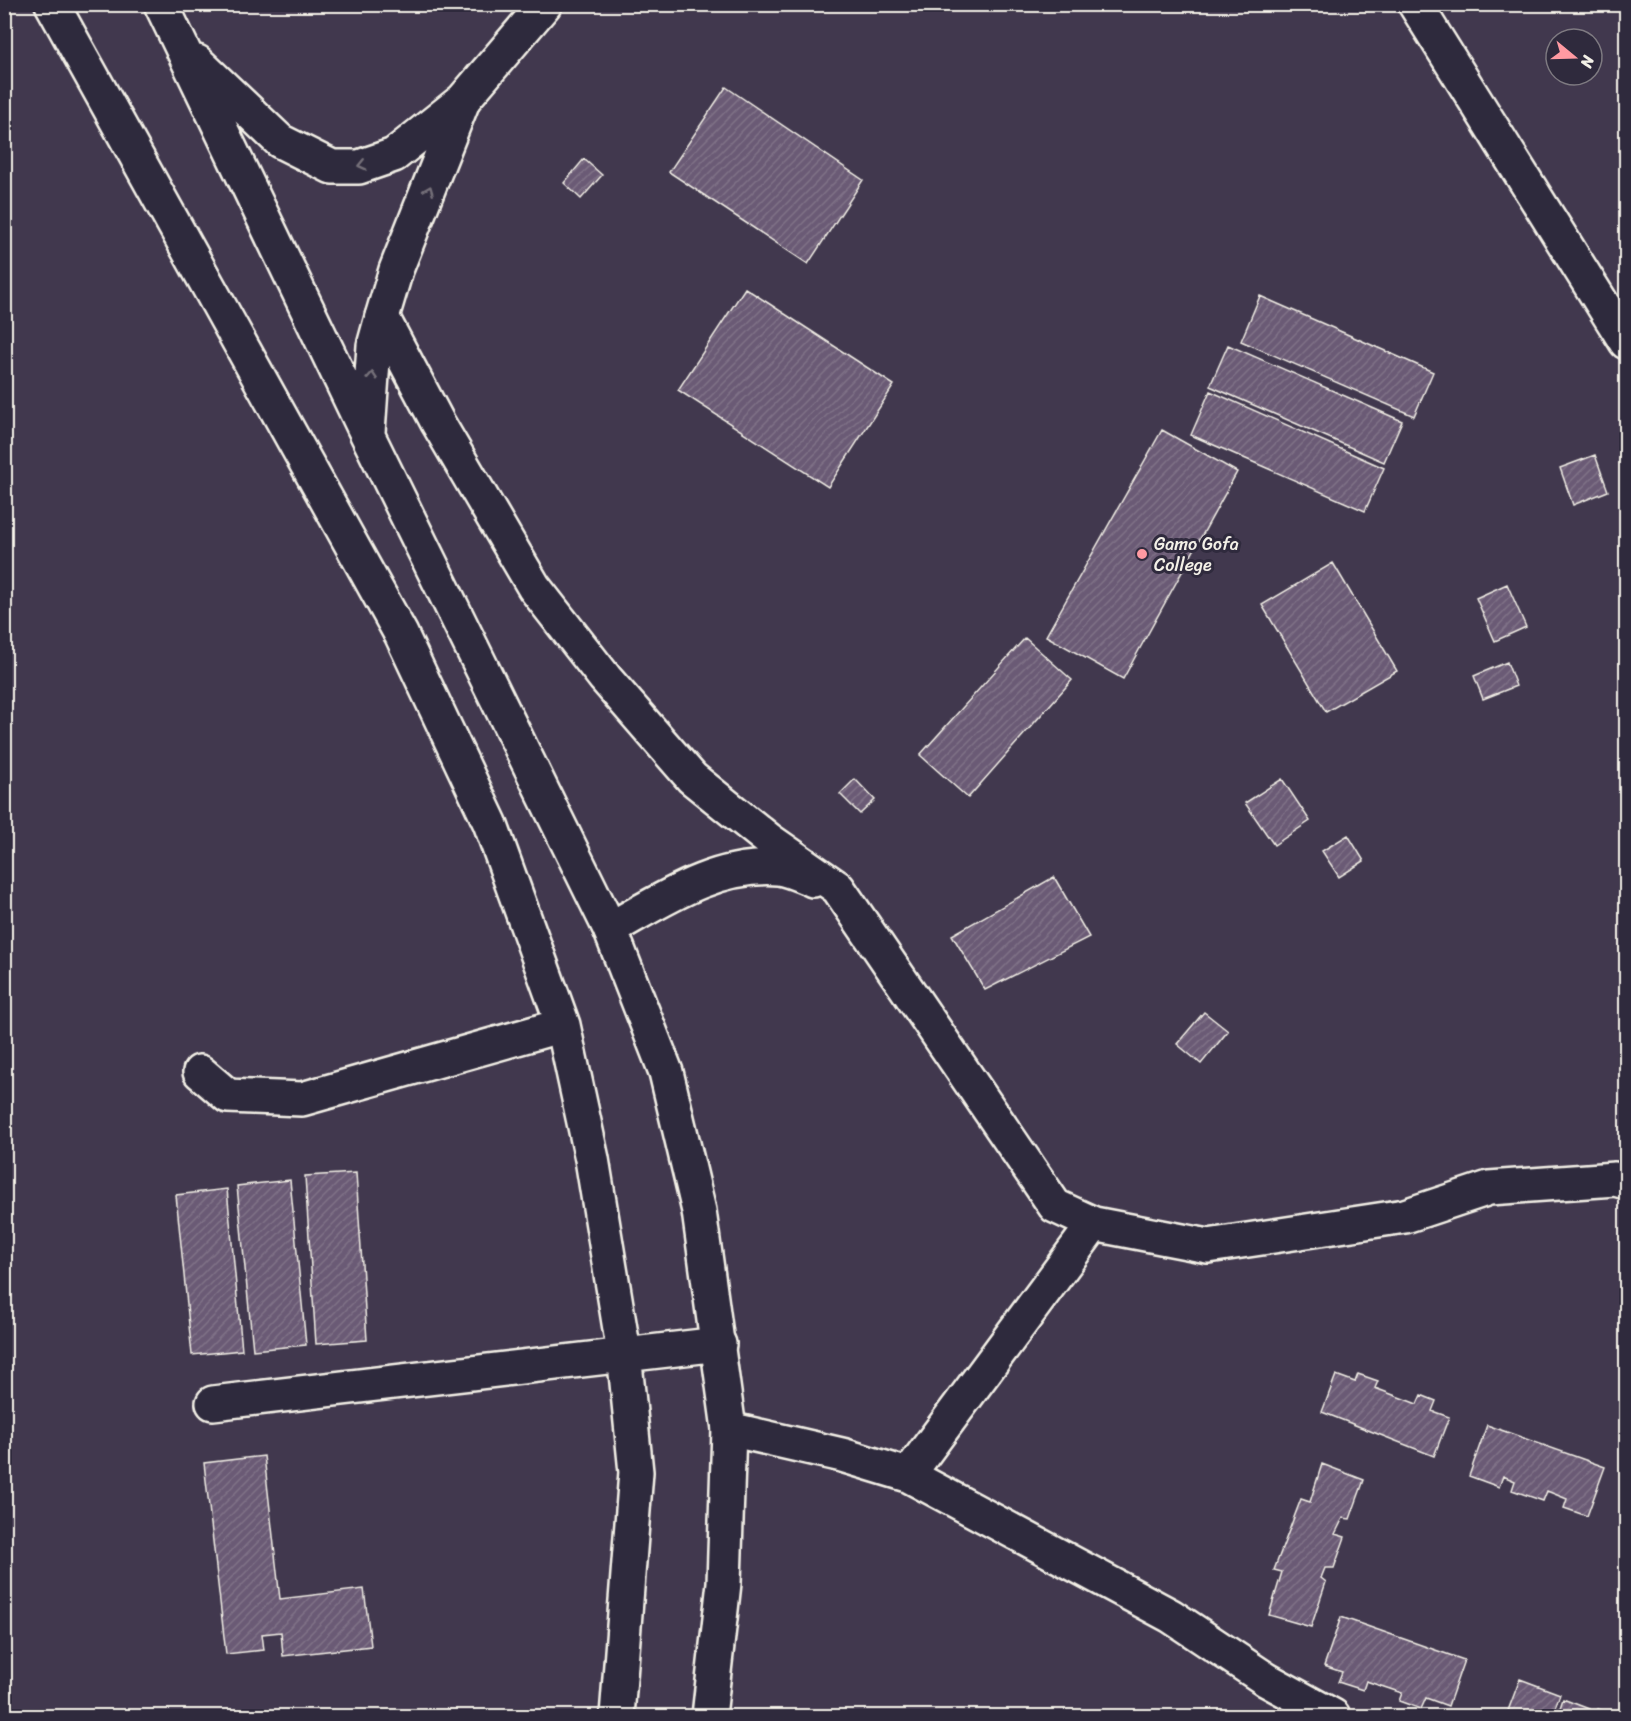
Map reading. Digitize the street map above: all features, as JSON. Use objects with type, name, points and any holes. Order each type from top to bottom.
[{"type":"street","points":[[52,4],[401,634],[490,823],[563,1024],[592,1159],[624,1353],[636,1472],[616,1716]]},
{"type":"street","points":[[161,4],[610,929],[666,1072],[699,1211],[729,1429],[724,1583],[709,1716]]},
{"type":"street","points":[[182,48],[280,141],[332,167],[359,167],[394,155],[463,100],[545,4]]},
{"type":"street","points":[[1415,4],[1626,342]]},
{"type":"street","points":[[368,434],[374,346],[382,317],[396,270],[463,100]]},
{"type":"street","points":[[382,317],[438,423],[534,587],[605,678],[692,778],[769,840],[838,888],[1055,1206],[1094,1224],[1208,1246],[1405,1216],[1489,1188],[1615,1179],[1626,1182]]},
{"type":"street","points":[[610,929],[697,880],[736,872],[779,868],[838,888]]},
{"type":"street","points":[[200,1072],[228,1096],[302,1099],[563,1024]]},
{"type":"street","points":[[908,1475],[1094,1224]]},
{"type":"street","points":[[213,1403],[624,1353],[719,1344]]},
{"type":"street","points":[[729,1429],[842,1455],[908,1475],[1171,1616],[1267,1680],[1332,1716]]},
{"type":"building","points":[[726,87],[863,180],[808,264],[669,172]]},
{"type":"building","points":[[584,159],[602,175],[581,199],[564,183]]},
{"type":"building","points":[[745,288],[894,385],[828,487],[678,390]]},
{"type":"building","points":[[1260,296],[1433,372],[1414,416],[1241,341]]},
{"type":"building","points":[[1228,345],[1402,421],[1384,462],[1210,386]]},
{"type":"building","points":[[1210,391],[1384,468],[1365,511],[1191,435]]},
{"type":"building","name":"Gamo Gofa College","points":[[1162,430],[1237,472],[1123,679],[1046,636]]},
{"type":"building","points":[[1595,455],[1608,491],[1573,505],[1560,468]]},
{"type":"building","points":[[1333,563],[1397,671],[1326,712],[1262,605]]},
{"type":"building","points":[[1507,584],[1526,627],[1495,641],[1476,598]]},
{"type":"building","points":[[1025,638],[1072,680],[968,798],[920,755]]},
{"type":"building","points":[[1507,662],[1516,686],[1483,699],[1474,676]]},
{"type":"building","points":[[855,779],[875,800],[860,814],[840,794]]},
{"type":"building","points":[[1282,779],[1310,821],[1274,845],[1245,803]]},
{"type":"building","points":[[1348,835],[1364,861],[1339,877],[1322,851]]},
{"type":"building","points":[[1054,877],[1089,937],[985,990],[952,935]]},
{"type":"building","points":[[1204,1012],[1228,1031],[1201,1064],[1177,1044]]},
{"type":"building","points":[[356,1173],[367,1340],[316,1344],[305,1176]]},
{"type":"building","points":[[290,1180],[306,1345],[253,1350],[237,1186]]},
{"type":"building","points":[[227,1189],[242,1350],[192,1355],[176,1195]]},
{"type":"building","points":[[1358,1374],[1378,1381],[1375,1388],[1417,1404],[1421,1395],[1436,1401],[1432,1411],[1449,1417],[1434,1456],[1322,1412],[1336,1375],[1355,1382]]},
{"type":"building","points":[[1487,1425],[1605,1467],[1587,1516],[1564,1508],[1567,1499],[1547,1491],[1543,1501],[1512,1490],[1515,1481],[1503,1476],[1499,1487],[1469,1476]]},
{"type":"building","points":[[264,1456],[280,1599],[364,1589],[371,1646],[283,1656],[281,1632],[262,1634],[264,1650],[226,1654],[204,1463]]},
{"type":"building","points":[[1322,1464],[1364,1480],[1350,1519],[1343,1518],[1335,1534],[1345,1537],[1334,1568],[1325,1568],[1321,1578],[1326,1582],[1311,1627],[1269,1615],[1282,1572],[1274,1570],[1301,1499],[1310,1502]]},
{"type":"building","points":[[1341,1617],[1464,1660],[1448,1706],[1426,1698],[1421,1709],[1399,1701],[1402,1693],[1366,1681],[1363,1690],[1338,1682],[1342,1672],[1324,1666]]},
{"type":"building","points":[[1520,1679],[1560,1694],[1553,1713],[1558,1714],[1563,1699],[1589,1709],[1586,1716],[1506,1716]]},
{"type":"building","points":[[1598,1709],[1619,1716],[1595,1716]]},
{"type":"place","name":"Gamo Gofa College","points":[[1142,554]]}]
